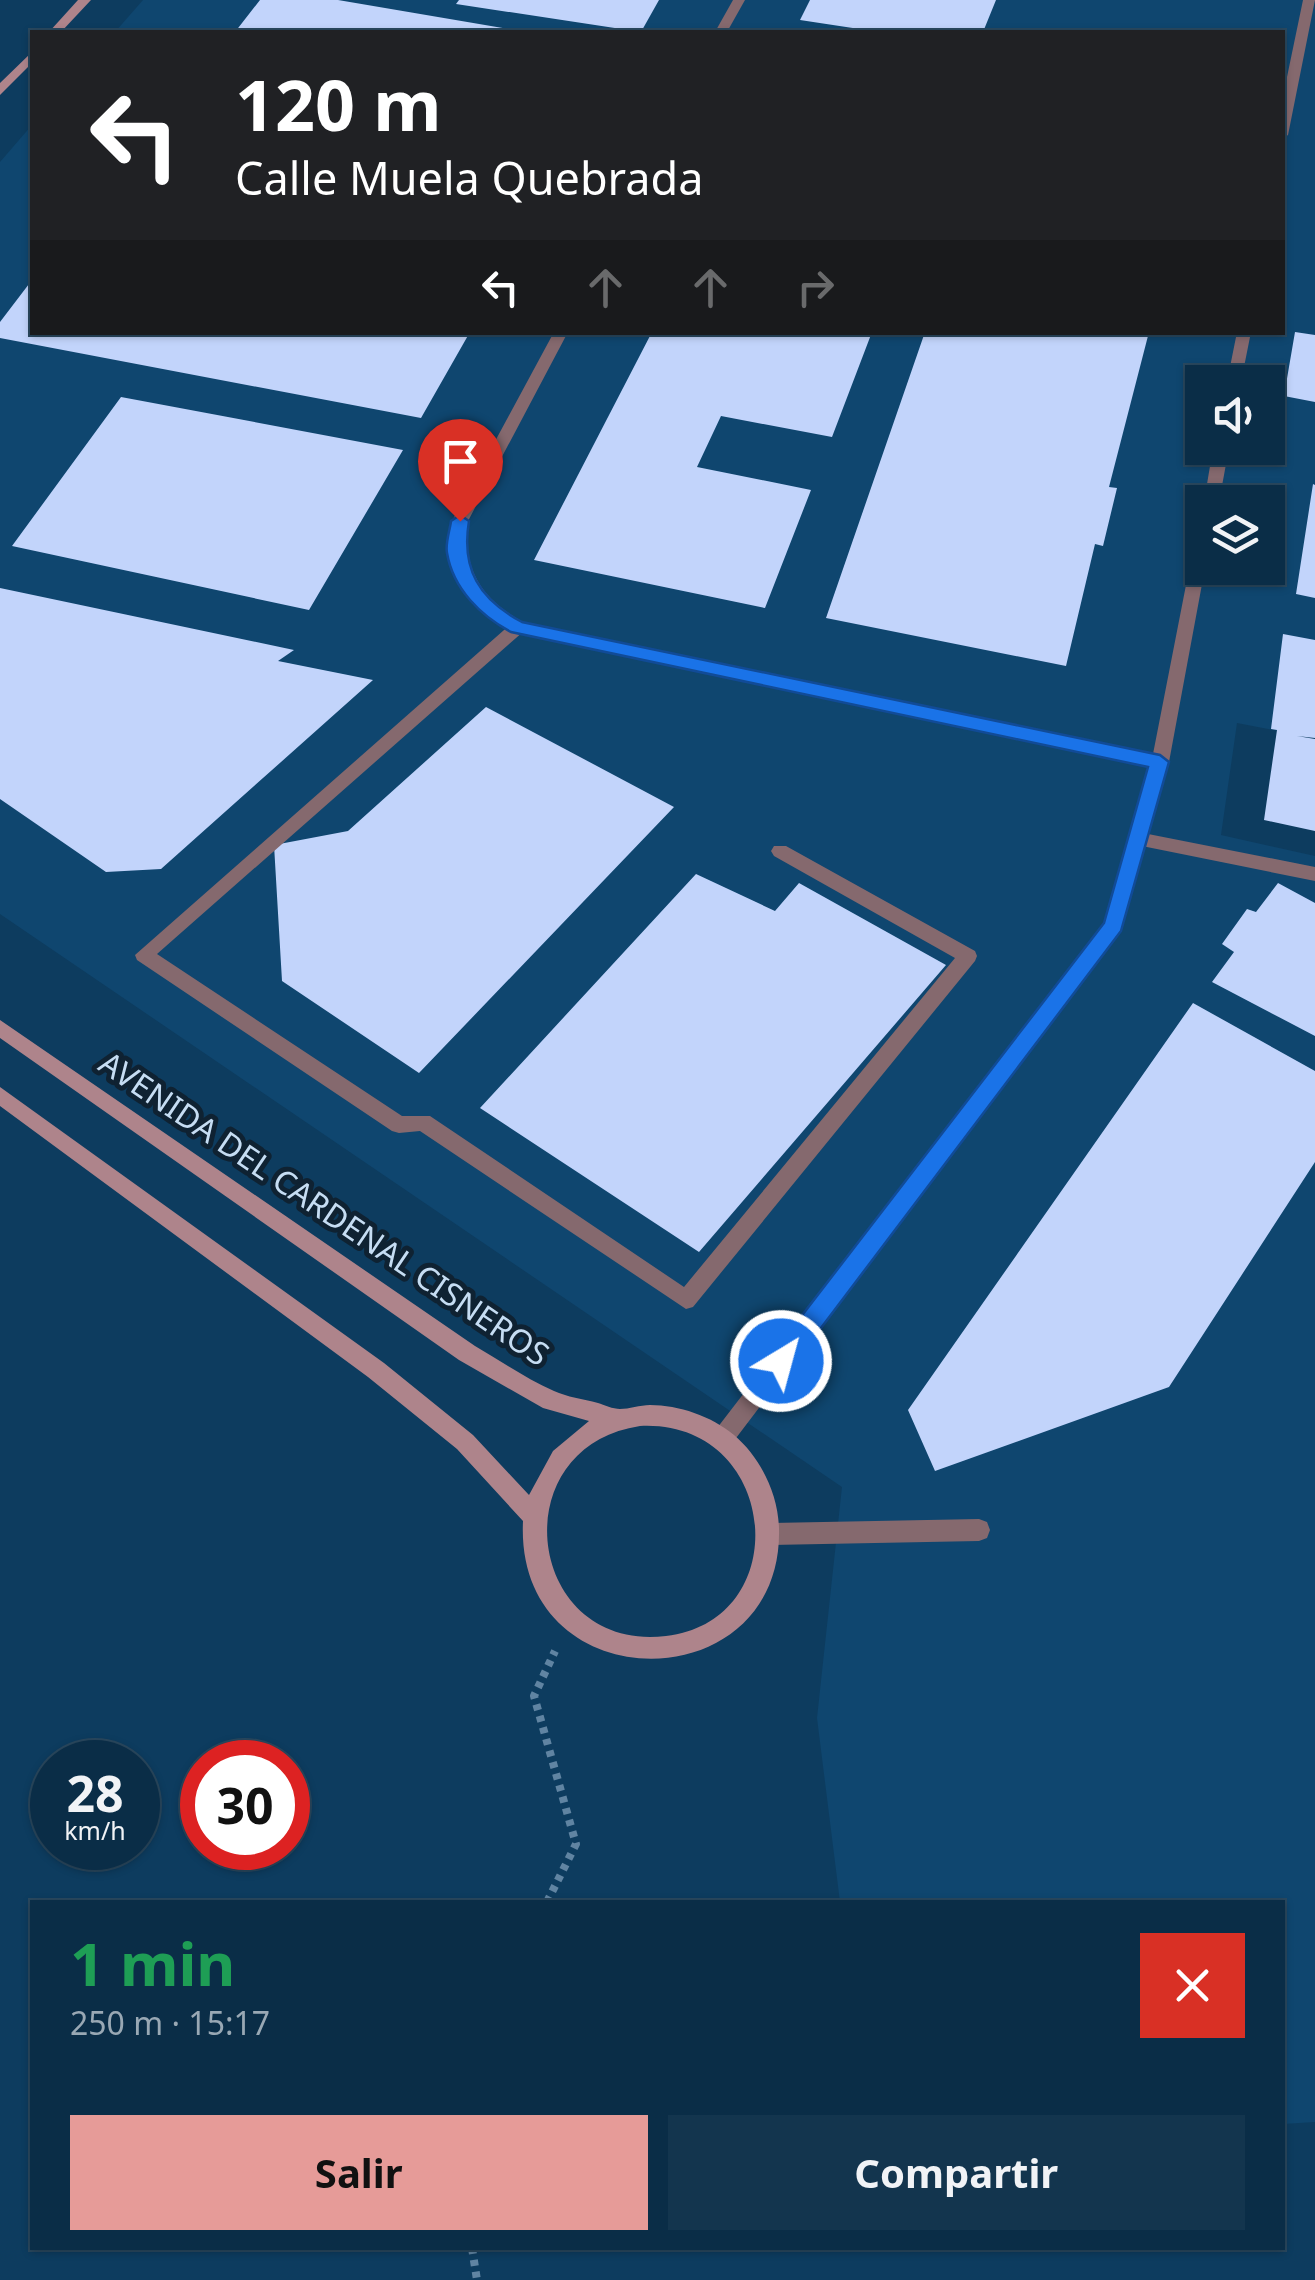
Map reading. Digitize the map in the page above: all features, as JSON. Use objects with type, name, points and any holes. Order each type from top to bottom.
[{"type":"street","points":[[56,30],[84,0]]},
{"type":"street","points":[[723,30],[739,0]]},
{"type":"street","points":[[1285,120],[1309,0]]},
{"type":"street","points":[[0,92],[30,58]]},
{"type":"street","points":[[559,335],[460,521],[455,551],[471,588],[491,614],[518,627],[1160,762]]},
{"type":"street","points":[[1237,365],[1243,335]]},
{"type":"street","points":[[722,1439],[1114,926],[1160,762],[1194,585]]},
{"type":"street","points":[[518,627],[144,954],[398,1125],[423,1122],[686,1300],[968,956],[780,851]]},
{"type":"street","points":[[1138,839],[1315,874]]},
{"type":"street","name":"AVENIDA DEL CARDENAL CISNEROS","points":[[0,1028],[467,1354],[551,1401],[622,1420]]},
{"type":"street","points":[[0,1095],[376,1370],[465,1442],[532,1515]]},
{"type":"street","points":[[656,1417],[691,1423],[722,1439],[748,1465],[765,1498],[772,1534],[764,1571],[746,1604],[717,1629],[681,1644],[642,1648],[602,1639],[570,1617],[546,1588],[534,1552],[532,1515],[543,1482],[563,1454],[590,1433],[622,1420],[656,1417]]},
{"type":"street","points":[[772,1534],[979,1530]]},
{"type":"path","points":[[548,1900],[576,1844],[534,1696],[570,1617]]},
{"type":"path","points":[[472,2250],[477,2280]]},
{"type":"shaded area","points":[[143,0],[1315,0],[1315,738],[1237,723],[1221,835],[1315,856],[1315,2122],[1285,2124],[1285,1900],[840,1900],[817,1718],[842,1487],[0,914],[0,162],[30,127],[30,335],[1285,335],[1285,30],[117,30]]},
{"type":"building","points":[[260,0],[338,0],[514,30],[237,30]]},
{"type":"building","points":[[459,0],[659,0],[642,30],[456,4]]},
{"type":"building","points":[[810,0],[996,0],[984,30],[866,30],[800,20]]},
{"type":"building","points":[[30,283],[30,335],[468,335],[421,418],[0,338],[0,322]]},
{"type":"building","points":[[1295,332],[1315,335],[1315,402],[1285,396]]},
{"type":"building","points":[[650,335],[871,335],[832,437],[721,416],[697,467],[811,490],[765,608],[534,560]]},
{"type":"building","points":[[924,335],[1148,335],[1109,487],[1117,488],[1103,546],[1095,544],[1066,666],[826,618]]},
{"type":"building","points":[[121,397],[403,450],[309,610],[12,546]]},
{"type":"building","points":[[1315,485],[1315,598],[1296,594]]},
{"type":"building","points":[[0,588],[294,650],[278,661],[373,680],[161,869],[106,872],[0,799]]},
{"type":"building","points":[[1283,634],[1315,640],[1315,738],[1297,736],[1315,739],[1315,831],[1264,820],[1277,730],[1271,729]]},
{"type":"building","points":[[486,707],[674,807],[419,1073],[282,981],[274,845],[348,831]]},
{"type":"building","points":[[696,874],[775,911],[799,883],[946,965],[699,1252],[480,1108]]},
{"type":"building","points":[[1278,883],[1315,903],[1315,1036],[1212,982],[1234,952],[1222,944],[1247,909],[1256,912]]},
{"type":"building","points":[[1193,1003],[1315,1071],[1315,1162],[1169,1387],[935,1471],[908,1410]]},
{"type":"route","points":[[460,521],[455,551],[471,588],[491,614],[518,627],[1160,762],[1114,926],[781,1361]]}]
